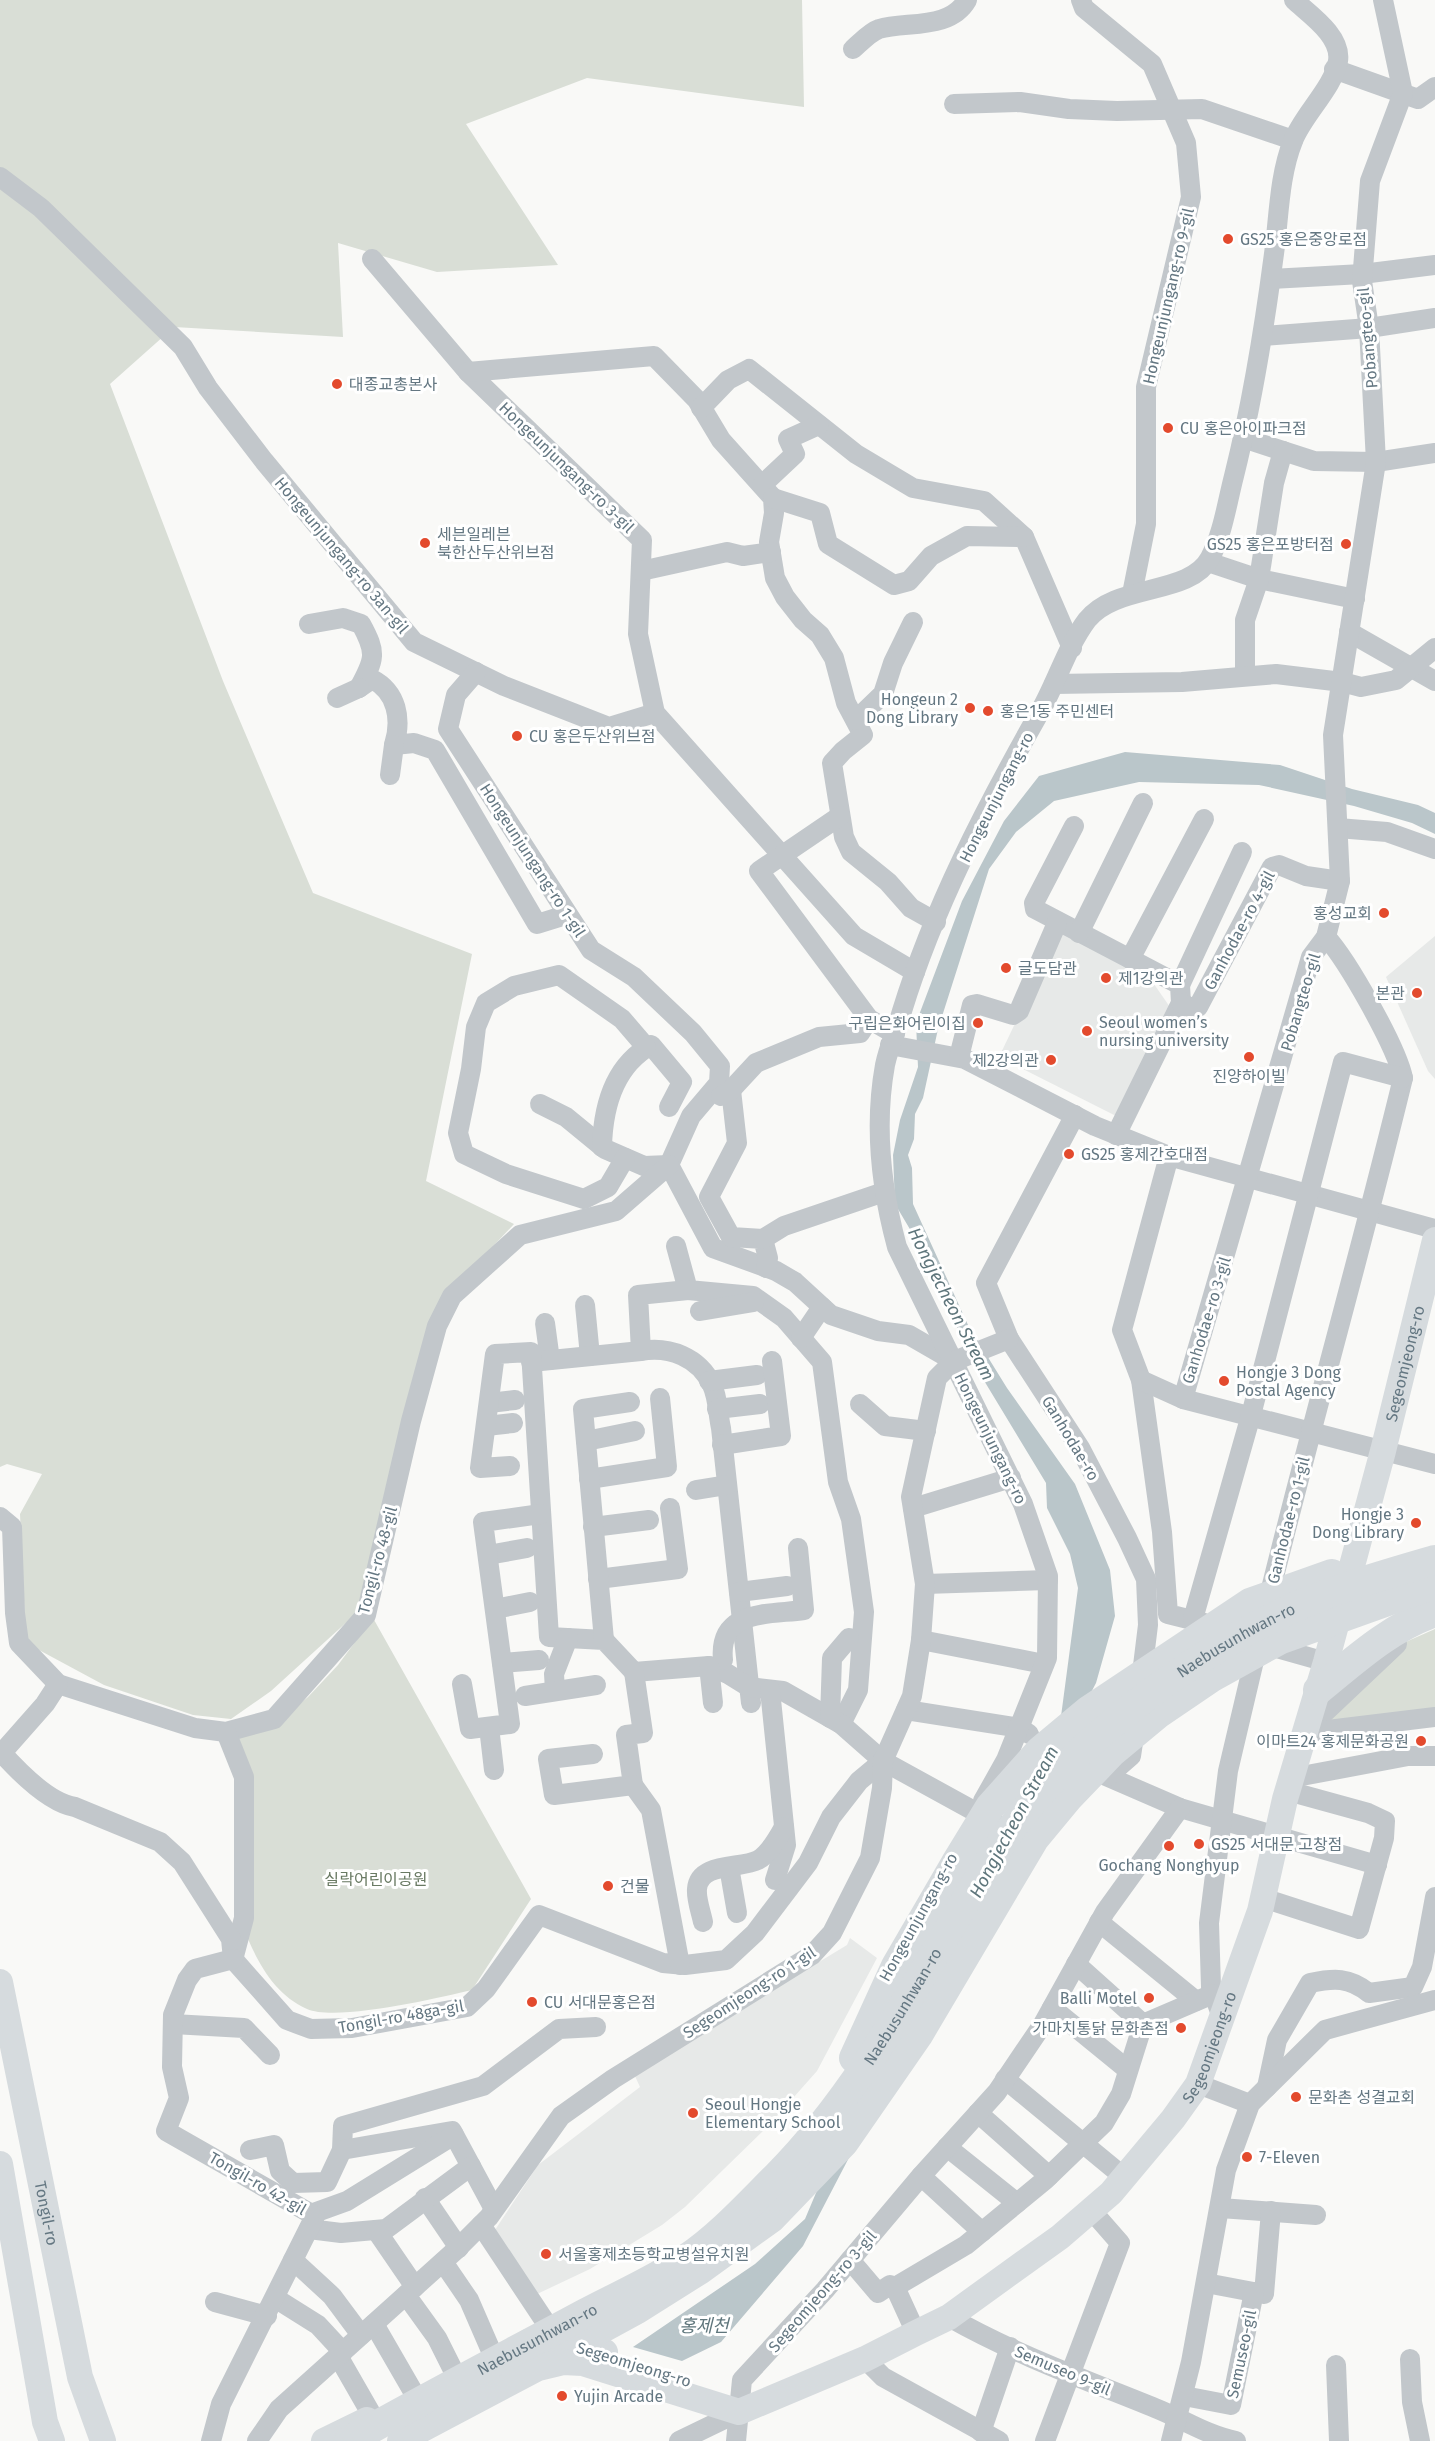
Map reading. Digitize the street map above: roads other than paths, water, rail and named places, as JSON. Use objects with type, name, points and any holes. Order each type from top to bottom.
[{"type":"highway","points":[[844,2081],[896,1966],[957,1860],[990,1807],[1054,1738],[1088,1711],[1250,1603],[1343,1571],[1395,1559],[1435,1555]]},
{"type":"highway","name":"Naebusunhwan-ro","points":[[349,2441],[687,2259],[742,2211],[780,2173],[832,2114],[898,2019],[996,1850],[1037,1799],[1084,1748],[1148,1695],[1201,1657],[1275,1616],[1359,1583],[1435,1560]]},
{"type":"highway","name":"Naebusunhwan-ro","points":[[381,2429],[637,2309],[699,2270],[771,2218],[844,2142],[918,2036],[1034,1839],[1068,1798],[1112,1752],[1159,1713],[1212,1677],[1279,1640],[1435,1584]]},
{"type":"highway","points":[[1318,1690],[1394,1630],[1435,1612]]},
{"type":"main road","name":"Segeomjeong-ro","points":[[324,2441],[381,2429],[415,2395],[502,2349],[532,2342],[583,2352],[708,2394],[730,2394],[739,2412],[865,2359],[949,2317],[1092,2211],[1125,2178],[1198,2084],[1210,2004],[1263,1898],[1289,1784],[1326,1662],[1383,1450],[1435,1240]]},
{"type":"main road","name":"Tongil-ro","points":[[0,1982],[80,2377],[103,2436]]},
{"type":"main road","points":[[0,2164],[45,2422],[52,2441]]},
{"type":"main road","name":"Segeomjeong-ro","points":[[400,2441],[538,2368],[562,2362],[583,2352]]},
{"type":"street","points":[[853,50],[878,30],[919,25],[944,17],[963,7],[967,0]]},
{"type":"street","name":"Hongeunjungang-ro 9-gil","points":[[1081,0],[1084,8],[1152,64],[1186,143],[1191,197],[1146,387],[1146,524],[1132,594]]},
{"type":"street","points":[[1294,0],[1320,23],[1336,45],[1338,61],[1293,140],[1282,194],[1263,336],[1243,438],[1219,536],[1208,562],[1259,579],[1354,599]]},
{"type":"street","points":[[1383,0],[1403,93]]},
{"type":"street","points":[[1334,69],[1418,99],[1435,87]]},
{"type":"street","name":"Pobangteo-gil","points":[[1249,1177],[1311,957],[1326,937],[1340,881],[1333,735],[1376,462],[1369,328],[1362,274],[1370,181],[1403,93]]},
{"type":"street","points":[[954,104],[1020,102],[1069,110],[1202,110],[1293,140]]},
{"type":"street","name":"Hongeunjungang-ro 3an-gil","points":[[0,177],[41,208],[183,347],[208,388],[264,461],[414,642],[476,672],[609,727],[655,713]]},
{"type":"street","name":"Hongeunjungang-ro 3-gil","points":[[372,259],[468,372],[642,540],[638,634],[655,713],[781,857]]},
{"type":"street","points":[[1271,279],[1362,274],[1435,266]]},
{"type":"street","points":[[1263,336],[1369,328],[1435,318]]},
{"type":"street","points":[[468,372],[654,356],[701,408],[721,440],[767,491],[820,513],[828,544],[894,585],[909,581],[931,556],[967,536],[1024,537]]},
{"type":"street","points":[[701,408],[728,380],[749,369],[856,454],[913,488],[984,501],[1024,537],[1072,648]]},
{"type":"street","points":[[819,425],[788,439],[795,454],[767,491],[775,578],[785,597],[803,620],[820,635],[829,650],[846,704],[863,735],[832,763],[843,837],[850,852],[888,882],[911,908],[936,922]]},
{"type":"street","points":[[1243,438],[1314,462],[1376,462],[1435,453]]},
{"type":"street","points":[[1245,676],[1245,620],[1259,579],[1274,483],[1283,451]]},
{"type":"street","points":[[641,571],[727,552],[743,556],[771,552]]},
{"type":"street","name":"Hongeunjungang-ro","points":[[502,2349],[548,2326],[682,2248],[727,2216],[800,2144],[844,2081],[886,1970],[1006,1760],[1020,1728],[1044,1664],[1049,1610],[1048,1580],[1038,1540],[1011,1478],[897,1247],[884,1192],[880,1160],[881,1110],[894,1042],[915,972],[936,922],[996,790],[1088,620],[1106,602],[1195,574],[1208,562]]},
{"type":"street","points":[[309,624],[343,618],[361,624],[373,646],[373,663],[359,688]]},
{"type":"street","points":[[856,720],[884,694],[893,663],[913,622]]},
{"type":"street","points":[[1349,632],[1435,681]]},
{"type":"street","points":[[1054,684],[1182,682],[1276,674],[1341,682],[1361,687],[1396,680],[1413,669],[1435,648]]},
{"type":"street","name":"Hongeunjungang-ro 1-gil","points":[[476,672],[456,695],[449,715],[449,743],[591,950],[634,976],[693,1033],[720,1066],[719,1083],[691,1116],[669,1165]]},
{"type":"street","points":[[337,698],[372,679],[385,685],[398,710],[398,734],[394,745],[390,775]]},
{"type":"street","points":[[394,745],[414,743],[435,750],[537,924],[566,915]]},
{"type":"street","points":[[1079,933],[1143,803]]},
{"type":"street","points":[[840,816],[759,871],[869,1019],[894,1042],[957,1057],[984,1067],[1116,1136],[1169,1156],[1435,1229]]},
{"type":"street","points":[[1130,959],[1204,819]]},
{"type":"street","points":[[1338,822],[1387,832],[1435,849]]},
{"type":"street","name":"Ganhodae-ro 4-gil","points":[[1074,826],[1034,903],[1037,912],[1130,959],[1181,994],[1194,1009],[1198,1007],[1273,866],[1279,865],[1306,876],[1340,881]]},
{"type":"street","name":"Ganhodae-ro 4-gil","points":[[1116,1136],[1181,994],[1242,852]]},
{"type":"street","points":[[781,857],[854,936],[915,972]]},
{"type":"street","points":[[957,1057],[972,1005],[977,1004],[1013,1015],[1019,1011],[1057,923]]},
{"type":"street","points":[[1326,937],[1338,950],[1356,981],[1399,1064],[1403,1078]]},
{"type":"street","points":[[625,1158],[608,1187],[584,1199],[506,1174],[464,1154],[458,1133],[471,1069],[476,1027],[486,1003],[514,986],[559,975],[622,1019],[646,1047]]},
{"type":"street","points":[[691,1116],[731,1090],[756,1063],[819,1037],[860,1033],[869,1019]]},
{"type":"street","points":[[602,1147],[603,1120],[613,1086],[638,1053],[651,1045],[682,1082],[669,1107]]},
{"type":"street","points":[[1193,1619],[1251,1415],[1343,1062],[1403,1078]]},
{"type":"street","name":"Ganhodae-ro 1-gil","points":[[1220,1820],[1228,1771],[1309,1431],[1371,1211],[1403,1078]]},
{"type":"street","points":[[731,1090],[737,1143],[709,1197],[731,1237],[763,1239],[784,1226],[884,1192]]},
{"type":"street","points":[[540,1104],[566,1116],[602,1147],[625,1158],[644,1166],[669,1165],[713,1248],[766,1268],[795,1282],[831,1316],[878,1331],[909,1335],[954,1361],[1009,1338]]},
{"type":"street","name":"Ganhodae-ro","points":[[1075,1115],[986,1283],[1009,1338],[1080,1448],[1146,1579],[1148,1625],[1131,1756],[1108,1776]]},
{"type":"street","points":[[1169,1156],[1122,1330],[1141,1380],[1162,1532],[1168,1614],[1193,1619],[1258,1643],[1326,1662]]},
{"type":"street","name":"Tongil-ro 48-gil","points":[[0,1517],[12,1527],[15,1613],[20,1643],[58,1684],[195,1728],[226,1732],[274,1719],[366,1616],[411,1421],[437,1326],[452,1296],[520,1235],[616,1211],[669,1165]]},
{"type":"street","name":"Ganhodae-ro 3-gil","points":[[1141,1380],[1183,1399],[1249,1177]]},
{"type":"street","points":[[763,1239],[768,1258],[766,1268]]},
{"type":"street","points":[[676,1246],[688,1290]]},
{"type":"street","points":[[640,1351],[638,1295],[688,1290],[753,1296],[784,1318],[822,1362],[838,1482],[851,1519],[864,1612],[858,1690],[835,1721]]},
{"type":"street","points":[[700,1311],[760,1301]]},
{"type":"street","points":[[585,1305],[590,1356]]},
{"type":"street","points":[[801,1338],[822,1307]]},
{"type":"street","points":[[545,1323],[541,1361],[541,1514],[549,1637],[604,1640]]},
{"type":"street","points":[[510,1466],[480,1468],[495,1354],[531,1352],[541,1361],[656,1348],[673,1351],[700,1367],[713,1386],[717,1409],[750,1695]]},
{"type":"street","points":[[722,1445],[781,1436],[772,1361]]},
{"type":"street","name":"Segeomjeong-ro 1-gil","points":[[257,2441],[279,2409],[481,2225],[561,2116],[613,2079],[812,1955],[832,1933],[870,1858],[882,1788],[883,1761],[912,1696],[921,1641],[925,1584],[911,1497],[937,1378],[954,1361]]},
{"type":"street","points":[[709,1381],[757,1375]]},
{"type":"street","points":[[589,1479],[667,1467],[660,1398]]},
{"type":"street","points":[[1183,1399],[1435,1464]]},
{"type":"street","points":[[489,1403],[515,1400]]},
{"type":"street","points":[[630,1402],[583,1409],[593,1527],[604,1640],[634,1672],[643,1733],[626,1735],[633,1785],[651,1810],[680,1965]]},
{"type":"street","points":[[717,1409],[760,1404]]},
{"type":"street","points":[[860,1404],[885,1426],[926,1431]]},
{"type":"street","points":[[486,1426],[513,1423]]},
{"type":"street","points":[[586,1441],[635,1431]]},
{"type":"street","points":[[913,1508],[1011,1478]]},
{"type":"street","points":[[696,1490],[727,1485]]},
{"type":"street","points":[[598,1579],[678,1569],[670,1508]]},
{"type":"street","points":[[462,1684],[470,1729],[510,1724],[483,1522],[541,1514]]},
{"type":"street","points":[[593,1527],[649,1520]]},
{"type":"street","points":[[488,1555],[527,1548]]},
{"type":"street","points":[[713,1703],[716,1663],[721,1644],[729,1630],[742,1618],[804,1610],[798,1548]]},
{"type":"street","points":[[925,1584],[1048,1580]]},
{"type":"street","points":[[739,1592],[787,1586]]},
{"type":"street","points":[[495,1609],[530,1602]]},
{"type":"street","points":[[1303,1733],[1400,1642],[1435,1625]]},
{"type":"street","points":[[555,1690],[554,1674],[568,1638]]},
{"type":"street","points":[[835,1721],[832,1658],[849,1638]]},
{"type":"street","points":[[921,1641],[1044,1664]]},
{"type":"street","points":[[502,1663],[539,1660]]},
{"type":"street","points":[[634,1672],[716,1663],[750,1695]]},
{"type":"street","points":[[1,1753],[45,1704],[58,1684]]},
{"type":"street","points":[[525,1696],[596,1685]]},
{"type":"street","points":[[770,1690],[786,1845],[775,1880]]},
{"type":"street","points":[[750,1695],[770,1690],[783,1692],[835,1721],[883,1761],[994,1822]]},
{"type":"street","points":[[906,1710],[1020,1728],[1088,1768],[1180,1809],[1377,1865]]},
{"type":"street","points":[[1303,1733],[1435,1717]]},
{"type":"street","points":[[489,1727],[494,1770]]},
{"type":"street","name":"Hongeunjungang-ro","points":[[583,2352],[716,2251],[754,2219],[809,2162],[849,2107],[878,2048],[910,1971],[994,1822],[1022,1756],[1020,1728]]},
{"type":"street","points":[[226,1732],[244,1777],[244,1918],[233,1959]]},
{"type":"street","name":"Tongil-ro 48ga-gil","points":[[1,1753],[19,1771],[64,1806],[75,1808],[160,1842],[182,1862],[231,1940],[233,1959],[287,2020],[311,2029],[352,2028],[467,2007],[486,1989],[539,1915],[663,1963],[680,1965],[726,1960],[755,1934],[808,1863],[831,1817],[859,1781],[883,1761]]},
{"type":"street","points":[[593,1754],[548,1759],[555,1795],[633,1785]]},
{"type":"street","points":[[1289,1784],[1408,1756],[1435,1756]]},
{"type":"street","points":[[1263,1898],[1359,1929],[1377,1865],[1385,1821],[1289,1784]]},
{"type":"street","name":"Segeomjeong-ro 3-gil","points":[[736,2441],[742,2380],[850,2260],[1005,2079],[1052,2008],[1099,1922],[1140,1859],[1180,1809]]},
{"type":"street","points":[[1210,2004],[1209,1923],[1220,1820]]},
{"type":"street","points":[[703,1922],[697,1887],[701,1879],[716,1868],[758,1860],[775,1843],[784,1827]]},
{"type":"street","points":[[729,1867],[737,1913]]},
{"type":"street","points":[[1267,2087],[1277,2040],[1310,1983],[1335,1978],[1355,1982],[1369,1993],[1413,1987],[1422,1967],[1434,1903]]},
{"type":"street","points":[[1099,1922],[1210,2004]]},
{"type":"street","name":"Tongil-ro 42-gil","points":[[211,2441],[221,2404],[276,2298],[310,2221],[166,2131],[179,2098],[172,2067],[173,2015],[195,1969],[233,1959]]},
{"type":"street","points":[[850,2260],[878,2294],[890,2285],[895,2287],[966,2245],[1049,2176],[1104,2123],[1120,2094],[1143,2024],[1076,1964]]},
{"type":"street","points":[[1171,2441],[1179,2420],[1184,2396],[1226,2170],[1250,2104],[1325,2030],[1435,2000]]},
{"type":"street","name":"Segeomjeong-ro","points":[[1143,2024],[1210,2004]]},
{"type":"street","points":[[1414,2007],[1435,2012]]},
{"type":"street","points":[[1052,2008],[1128,2070]]},
{"type":"street","points":[[173,2024],[244,2028],[270,2055]]},
{"type":"street","points":[[250,2150],[274,2145],[280,2171],[293,2183],[327,2182],[342,2150],[343,2126],[483,2086],[559,2029],[596,2026]]},
{"type":"street","points":[[1005,2079],[1125,2178]]},
{"type":"street","points":[[1198,2084],[1250,2104]]},
{"type":"street","points":[[978,2113],[1049,2176]]},
{"type":"street","points":[[453,2133],[494,2209]]},
{"type":"street","points":[[310,2221],[347,2201],[453,2133]]},
{"type":"street","points":[[342,2150],[453,2133]]},
{"type":"street","points":[[947,2147],[1017,2203]]},
{"type":"street","points":[[310,2221],[340,2233],[386,2229],[471,2166]]},
{"type":"street","points":[[921,2176],[982,2232]]},
{"type":"street","points":[[425,2198],[459,2247]]},
{"type":"street","points":[[1220,2208],[1316,2215]]},
{"type":"street","points":[[1045,2441],[1120,2243],[1092,2211]]},
{"type":"street","name":"Semuseo-gil","points":[[1206,2283],[1264,2294],[1271,2211]]},
{"type":"street","points":[[481,2225],[548,2326]]},
{"type":"street","points":[[376,2230],[455,2374]]},
{"type":"street","points":[[293,2260],[368,2330],[415,2395]]},
{"type":"street","points":[[443,2262],[502,2349]]},
{"type":"street","points":[[895,2287],[916,2333]]},
{"type":"street","name":"Semuseo-gil","points":[[1184,2396],[1231,2405],[1254,2292]]},
{"type":"street","points":[[276,2298],[318,2325],[340,2354],[381,2429]]},
{"type":"street","points":[[215,2302],[267,2316]]},
{"type":"street","name":"Semuseo 9-gil","points":[[949,2317],[1010,2347],[1166,2412],[1218,2438],[1236,2441]]},
{"type":"street","points":[[865,2359],[883,2377],[987,2437],[1010,2347]]},
{"type":"street","points":[[1410,2359],[1412,2402],[1420,2441]]},
{"type":"street","points":[[1336,2365],[1339,2441]]},
{"type":"street","points":[[679,2441],[739,2412],[752,2441]]},
{"type":"water","points":[[1125,752],[1280,765],[1352,789],[1418,805],[1435,813],[1435,834],[1412,823],[1354,806],[1259,785],[1139,782],[1054,801],[1016,832],[989,869],[938,1029],[923,1098],[915,1114],[914,1139],[908,1155],[912,1168],[913,1204],[968,1325],[1007,1388],[1075,1484],[1110,1570],[1115,1616],[1096,1683],[803,2246],[721,2342],[682,2361],[633,2347],[755,2264],[805,2219],[840,2136],[1058,1739],[1078,1588],[1070,1554],[1047,1508],[1046,1483],[977,1369],[911,1231],[895,1204],[893,1155],[900,1120],[918,1067],[916,1023],[962,901],[1004,821],[1039,776]]},
{"type":"place","name":"GS25 홍은중앙로점","points":[[1228,239]]},
{"type":"place","name":"대종교총본사","points":[[337,384]]},
{"type":"place","name":"CU 홍은아이파크점","points":[[1168,428]]},
{"type":"place","name":"세븐일레븐 북한산두산위브점","points":[[425,543]]},
{"type":"place","name":"GS25 홍은포방터점","points":[[1346,544]]},
{"type":"place","name":"Hongeun 2 Dong Library","points":[[970,708]]},
{"type":"place","name":"홍은1동 주민센터","points":[[988,711]]},
{"type":"place","name":"CU 홍은두산위브점","points":[[517,736]]},
{"type":"place","name":"홍성교회","points":[[1384,913]]},
{"type":"place","name":"글도담관","points":[[1006,968]]},
{"type":"place","name":"제1강의관","points":[[1106,978]]},
{"type":"place","name":"본관","points":[[1417,993]]},
{"type":"place","name":"구립은화어린이집","points":[[978,1023]]},
{"type":"place","name":"Seoul women’s nursing university","points":[[1087,1031]]},
{"type":"place","name":"진양하이빌","points":[[1249,1057]]},
{"type":"place","name":"제2강의관","points":[[1051,1060]]},
{"type":"place","name":"GS25 홍제간호대점","points":[[1069,1154]]},
{"type":"place","name":"Hongje 3 Dong Postal Agency","points":[[1224,1381]]},
{"type":"place","name":"Hongje 3 Dong Library","points":[[1416,1523]]},
{"type":"place","name":"이마트24 홍제문화공원","points":[[1421,1741]]},
{"type":"place","name":"GS25 서대문 고창점","points":[[1199,1844]]},
{"type":"place","name":"Gochang Nonghyup","points":[[1169,1846]]},
{"type":"place","name":"건물","points":[[608,1886]]},
{"type":"place","name":"Balli Motel","points":[[1149,1998]]},
{"type":"place","name":"CU 서대문홍은점","points":[[532,2002]]},
{"type":"place","name":"가마치통닭 문화촌점","points":[[1181,2028]]},
{"type":"place","name":"문화촌 성결교회","points":[[1296,2097]]},
{"type":"place","name":"Seoul Hongje Elementary School","points":[[693,2113]]},
{"type":"place","name":"7-Eleven","points":[[1247,2157]]},
{"type":"place","name":"서울홍제초등학교병설유치원","points":[[546,2254]]},
{"type":"place","name":"Yujin Arcade","points":[[562,2396]]},
{"type":"water label","name":"Hongjecheon Stream","points":[[951,1304]]},
{"type":"water label","name":"Hongjecheon Stream","points":[[1014,1822]]},
{"type":"water label","name":"홍제천","points":[[704,2326]]},
{"type":"park label","name":"실락어린이공원","points":[[376,1879]]}]
